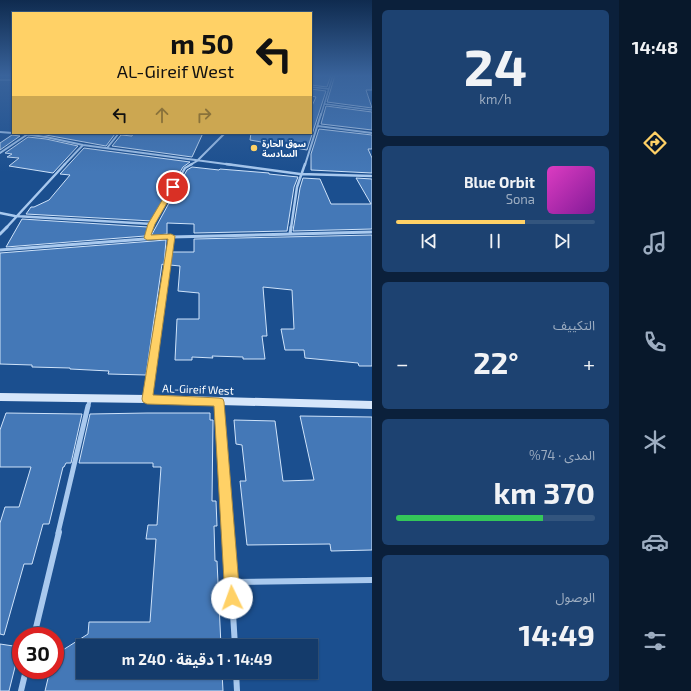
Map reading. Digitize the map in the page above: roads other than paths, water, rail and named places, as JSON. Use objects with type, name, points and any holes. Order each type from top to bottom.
[{"type":"street","points":[[290,234],[296,187],[324,107]]},
{"type":"street","points":[[350,107],[372,110]]},
{"type":"street","points":[[312,126],[372,133]]},
{"type":"street","points":[[0,132],[12,133]]},
{"type":"street","points":[[0,152],[28,134],[83,145],[300,174],[372,176]]},
{"type":"street","points":[[46,137],[49,134]]},
{"type":"street","points":[[108,148],[118,134]]},
{"type":"street","points":[[147,238],[152,224],[185,168],[197,161],[224,134]]},
{"type":"street","points":[[0,234],[15,216],[83,145]]},
{"type":"street","points":[[0,214],[152,224]]},
{"type":"street","points":[[0,250],[171,236],[372,232]]},
{"type":"street","points":[[147,399],[171,236]]},
{"type":"street","name":"AL-Gireif West","points":[[0,397],[372,405]]},
{"type":"street","points":[[36,627],[90,399]]},
{"type":"street","points":[[219,402],[235,639]]},
{"type":"street","points":[[232,582],[372,580]]},
{"type":"street","points":[[21,691],[24,679]]},
{"type":"street","points":[[236,679],[237,691]]},
{"type":"place","name":"سوق الحارة السادسة","points":[[254,148]]}]
